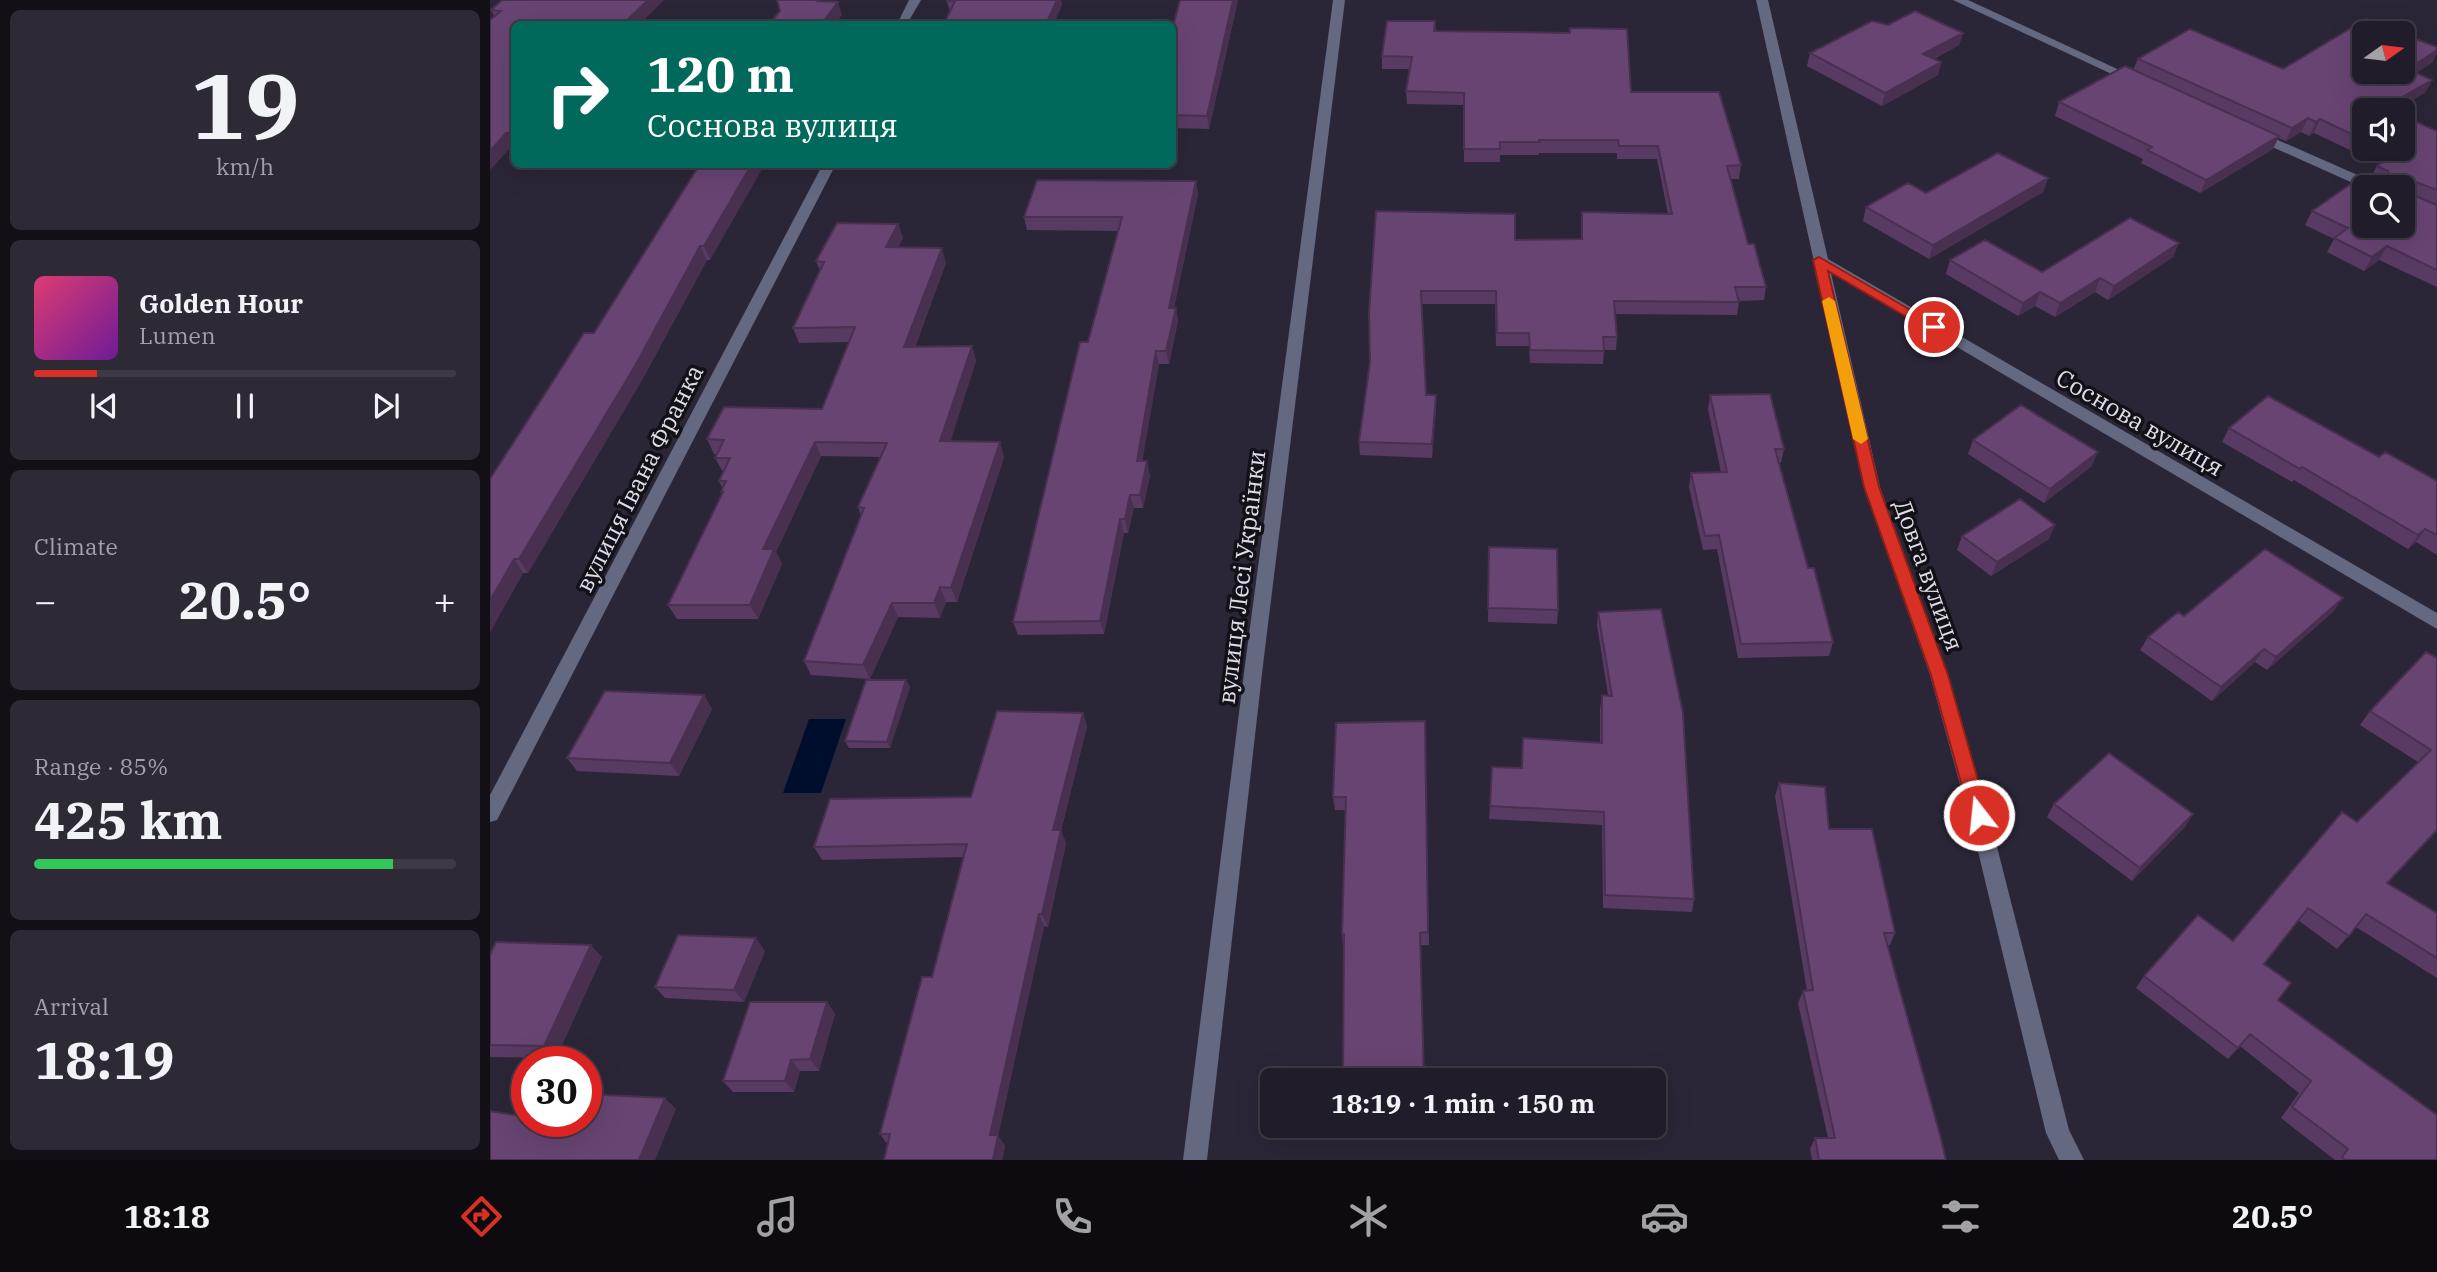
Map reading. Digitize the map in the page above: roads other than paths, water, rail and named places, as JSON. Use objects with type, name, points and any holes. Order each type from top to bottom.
[{"type":"street","points":[[904,21],[915,0]]},
{"type":"street","name":"вулиця Лесі Українки","points":[[1195,1160],[1254,665],[1339,0]]},
{"type":"street","name":"Довга вулиця","points":[[1762,0],[1872,487],[1939,675],[1985,839],[2059,1133],[2072,1160]]},
{"type":"street","points":[[1959,0],[2145,84]]},
{"type":"street","points":[[2244,129],[2352,177]]},
{"type":"street","name":"вулиця Івана Франка","points":[[490,814],[828,168]]},
{"type":"street","name":"Соснова вулиця","points":[[1819,260],[2437,622]]},
{"type":"water","points":[[809,719],[846,719],[821,793],[783,793]]}]
